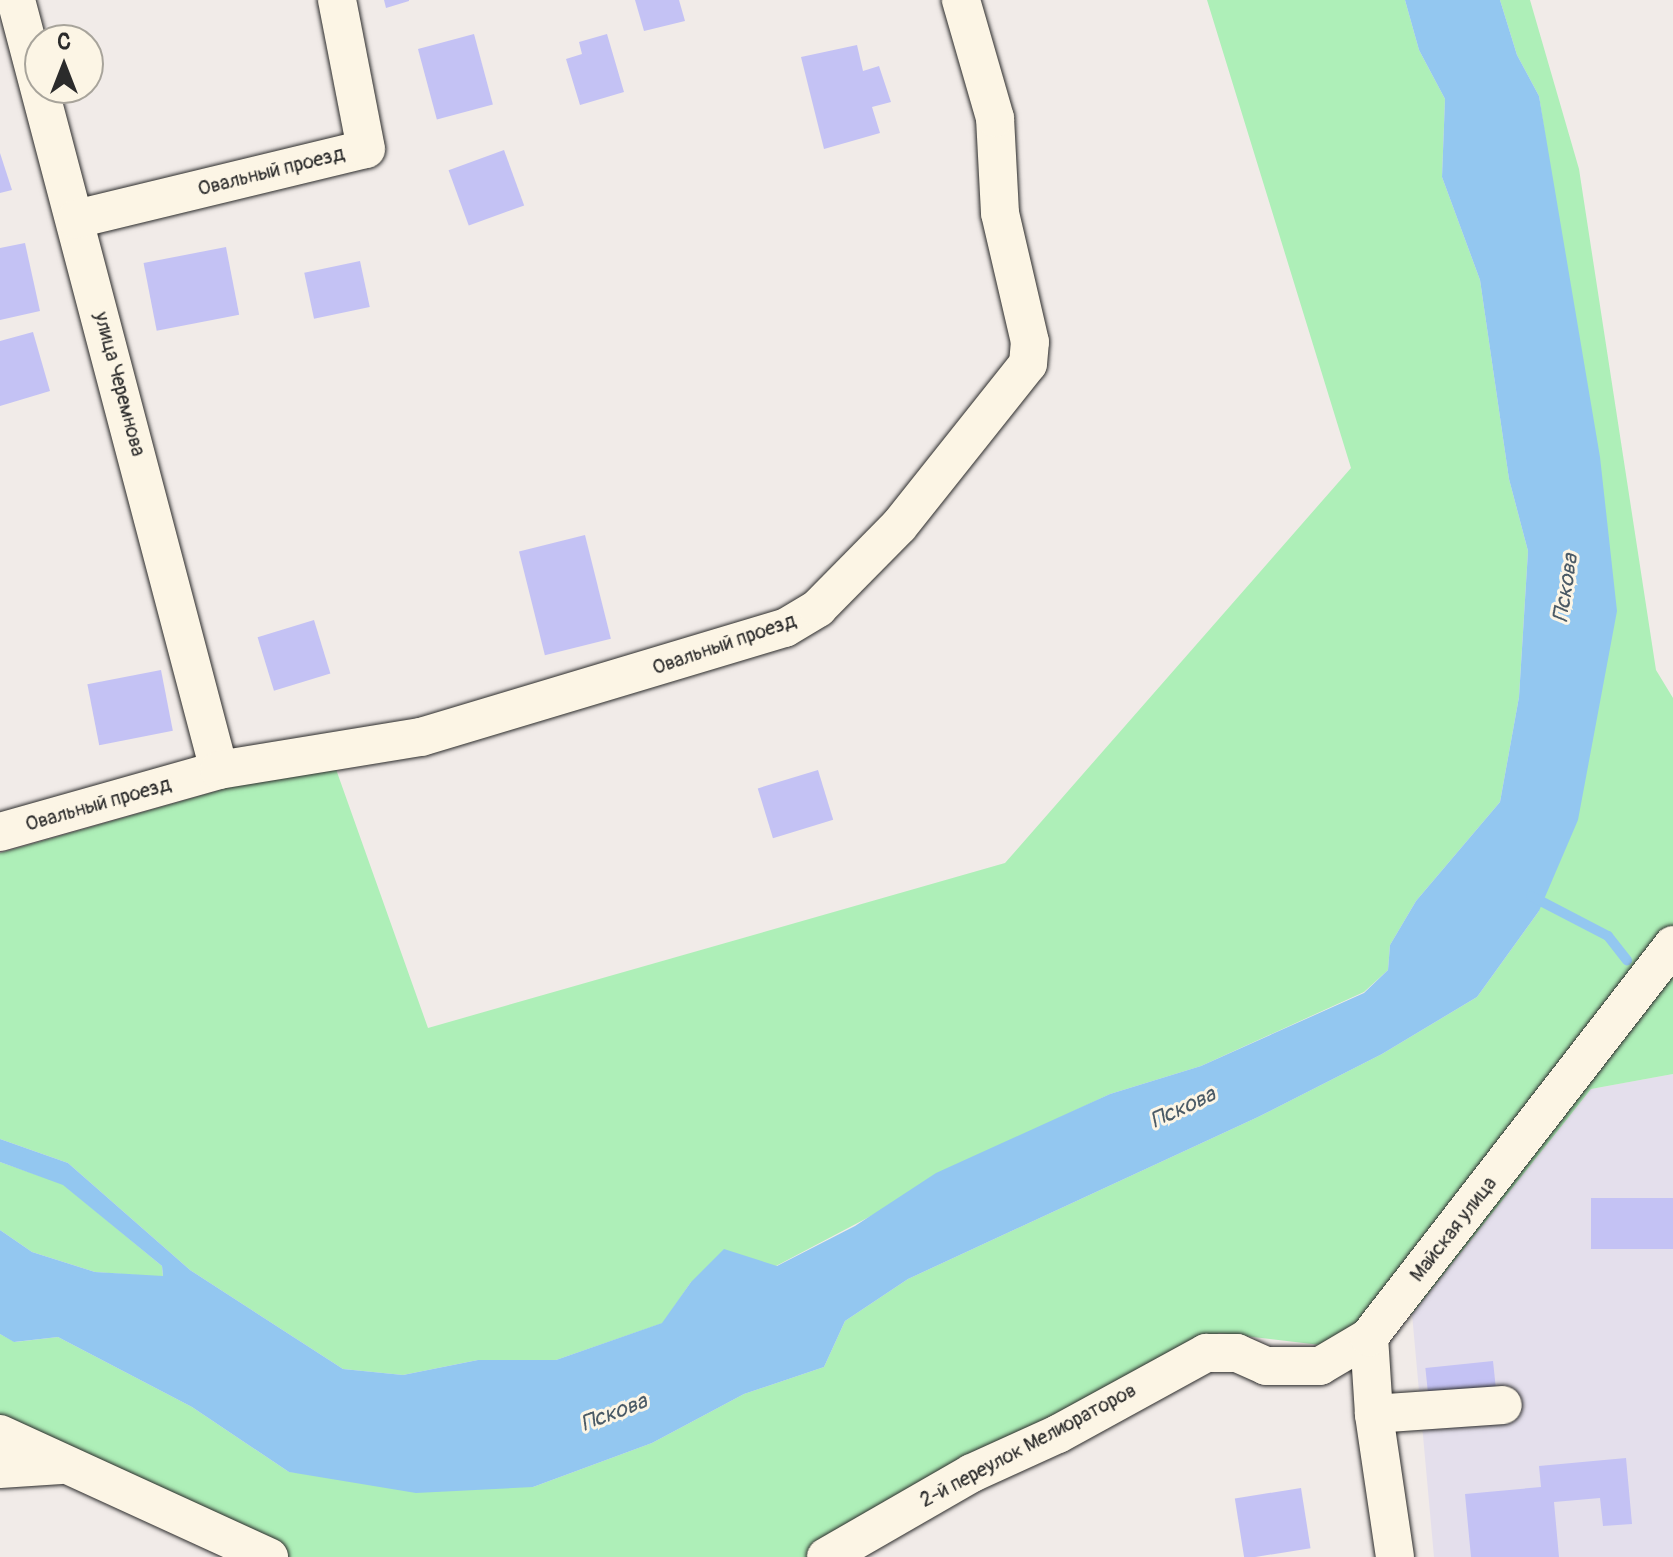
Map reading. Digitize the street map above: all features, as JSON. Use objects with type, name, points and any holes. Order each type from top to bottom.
[{"type":"street","name":"улица Черемнова","points":[[16,0],[219,770]]},
{"type":"street","name":"Овальный проезд","points":[[76,219],[366,149],[337,0]]},
{"type":"street","name":"Овальный проезд","points":[[0,832],[219,770],[421,737],[785,628],[818,608],[899,526],[1028,364],[1030,342],[1000,213],[995,118],[961,0]]},
{"type":"street","name":"Майская улица","points":[[1369,1337],[1673,945]]},
{"type":"street","points":[[1369,1337],[1374,1414],[1395,1557]]},
{"type":"street","name":"2-й переулок Мелиораторов","points":[[826,1557],[972,1473],[1058,1434],[1196,1357],[1237,1353],[1266,1366],[1320,1366],[1369,1337]]},
{"type":"street","points":[[1374,1414],[1503,1405]]},
{"type":"street","points":[[0,1434],[269,1557]]},
{"type":"street","points":[[0,1469],[67,1465]]},
{"type":"shaded area","points":[[1673,1074],[1673,1557],[1434,1557],[1412,1314],[1591,1089]]},
{"type":"green space","points":[[1207,0],[1405,0],[1419,50],[1445,99],[1442,177],[1480,280],[1509,479],[1528,551],[1519,697],[1500,802],[1416,901],[1390,945],[1388,970],[1364,992],[1201,1066],[1110,1094],[1040,1127],[776,1266],[691,1282],[663,1323],[556,1360],[478,1360],[403,1375],[343,1369],[190,1270],[68,1163],[0,1139],[0,853],[332,758],[428,1028],[1005,863],[1351,468]]},
{"type":"green space","points":[[1500,0],[1530,0],[1579,169],[1656,670],[1673,698],[1673,1074],[1591,1089],[1412,1314],[1337,1347],[1219,1333],[915,1486],[820,1557],[290,1557],[47,1448],[0,1468],[0,1334],[15,1342],[58,1337],[192,1407],[289,1472],[533,1487],[652,1443],[744,1394],[824,1367],[845,1321],[908,1279],[1258,1117],[1382,1054],[1477,997],[1539,911],[1565,266],[1539,96],[1517,55]]},
{"type":"green space","points":[[0,1162],[63,1184],[162,1266],[163,1277],[95,1272],[32,1252],[0,1230]]},
{"type":"water","name":"Пскова","points":[[1405,0],[1500,0],[1517,55],[1539,96],[1600,457],[1617,611],[1578,820],[1539,911],[1477,997],[1382,1054],[1258,1117],[908,1279],[845,1321],[824,1367],[744,1394],[652,1443],[533,1487],[416,1493],[289,1472],[192,1407],[58,1337],[14,1342],[0,1334],[0,1230],[32,1252],[95,1272],[163,1276],[162,1266],[63,1185],[0,1162],[0,1139],[68,1163],[190,1270],[343,1369],[403,1375],[478,1360],[556,1360],[662,1323],[691,1282],[724,1249],[777,1266],[855,1226],[936,1173],[1110,1094],[1201,1066],[1364,993],[1388,970],[1390,945],[1416,901],[1500,802],[1519,697],[1528,551],[1509,479],[1480,280],[1442,177],[1445,99],[1419,50]]},
{"type":"building","points":[[384,0],[409,0],[409,1],[386,8]]},
{"type":"building","points":[[635,0],[679,0],[685,21],[644,31]]},
{"type":"building","points":[[474,34],[493,105],[437,120],[418,49]]},
{"type":"building","points":[[607,34],[624,92],[580,105],[566,59],[582,54],[579,42]]},
{"type":"building","points":[[857,45],[863,71],[879,66],[891,102],[872,107],[880,133],[824,149],[801,57]]},
{"type":"building","points":[[504,150],[524,205],[469,226],[449,170]]},
{"type":"building","points":[[0,153],[12,190],[0,193]]},
{"type":"building","points":[[25,243],[40,311],[0,320],[0,248]]},
{"type":"building","points":[[226,247],[239,315],[157,331],[144,263]]},
{"type":"building","points":[[360,261],[370,307],[314,319],[304,273]]},
{"type":"building","points":[[33,332],[50,391],[0,406],[0,341]]},
{"type":"building","points":[[585,535],[611,639],[545,655],[519,551]]},
{"type":"building","points":[[314,620],[330,674],[274,691],[258,637]]},
{"type":"building","points":[[161,670],[173,731],[99,745],[87,684]]},
{"type":"building","points":[[818,770],[833,820],[773,838],[758,788]]},
{"type":"building","points":[[1591,1198],[1673,1198],[1673,1249],[1591,1249]]},
{"type":"building","points":[[1493,1361],[1497,1399],[1429,1406],[1425,1368]]},
{"type":"building","points":[[1626,1458],[1632,1524],[1603,1526],[1600,1498],[1554,1502],[1559,1557],[1471,1557],[1465,1494],[1541,1487],[1539,1466]]},
{"type":"building","points":[[1301,1488],[1311,1548],[1244,1557],[1235,1498]]},
{"type":"waterway","points":[[1531,896],[1608,936],[1627,960]]}]
